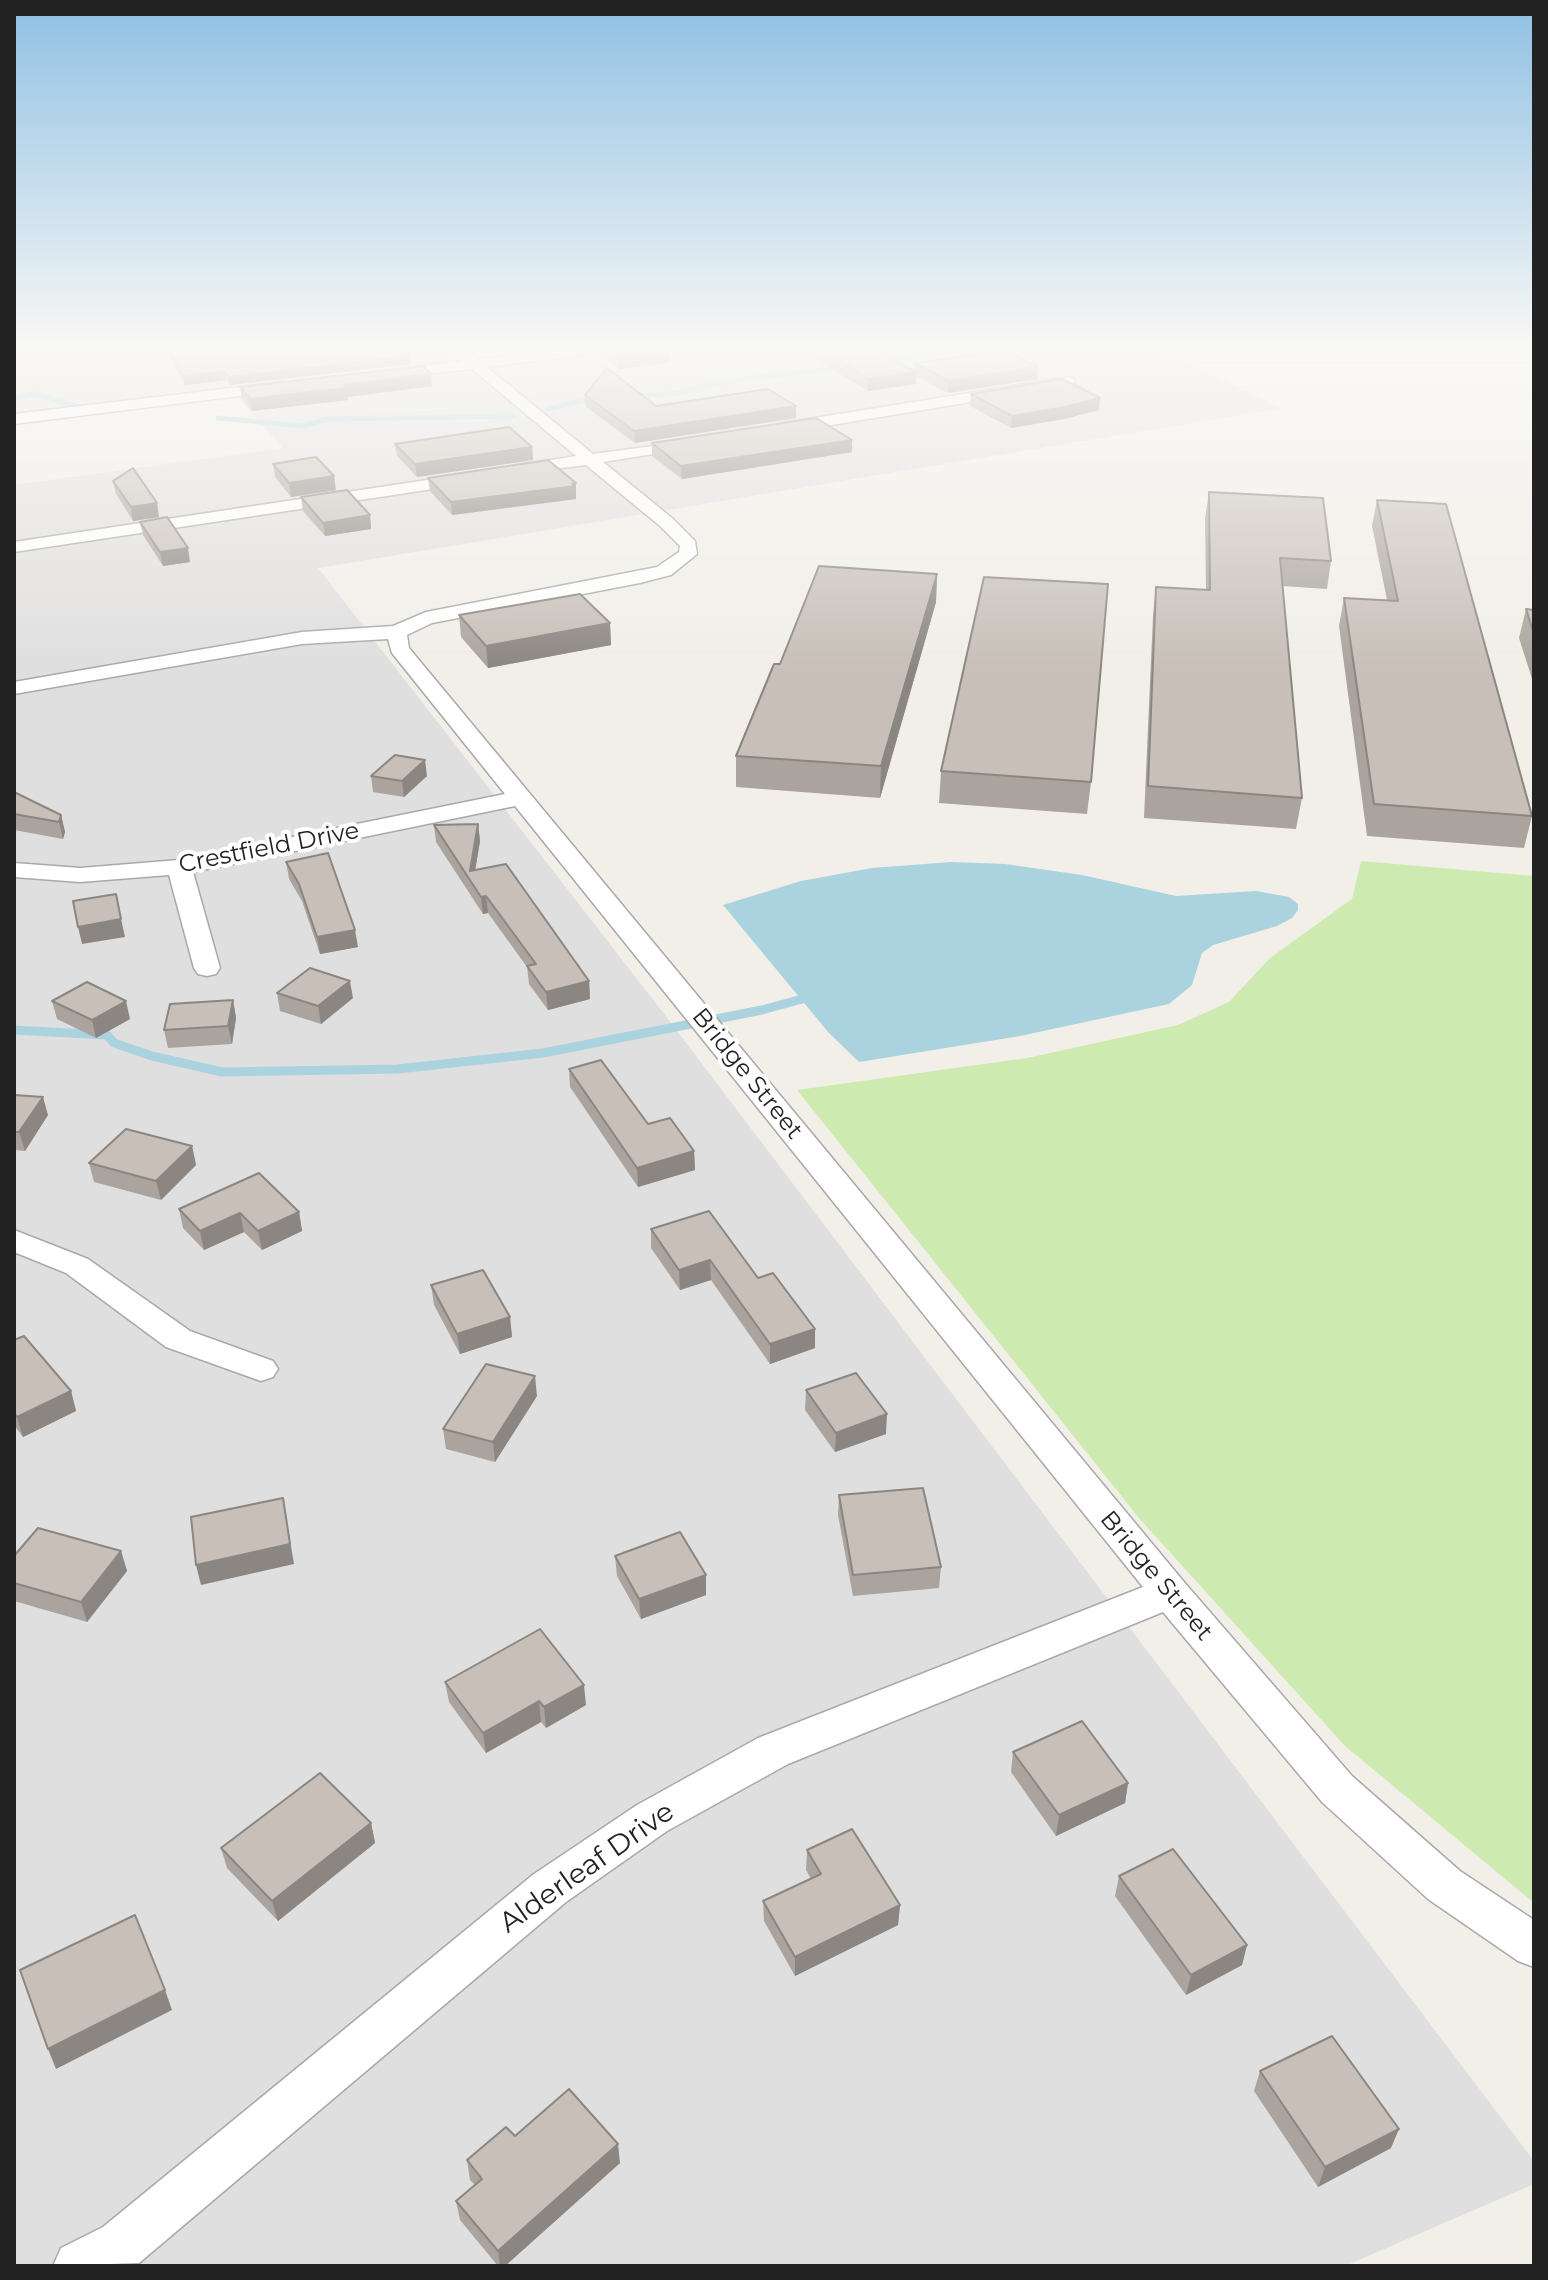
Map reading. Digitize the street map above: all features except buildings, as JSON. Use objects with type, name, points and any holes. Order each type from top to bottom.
[{"type":"street","points":[[14,547],[597,457]]},
{"type":"street","points":[[14,688],[302,638],[397,632],[426,618],[633,579],[682,561],[688,554],[689,545],[587,459]]},
{"type":"street","name":"Bridge Street","points":[[397,632],[399,649],[410,664],[1170,1593],[1337,1789],[1444,1885],[1534,1946]]},
{"type":"street","name":"Crestfield Drive","points":[[14,870],[80,875],[179,867],[521,798]]},
{"type":"street","points":[[179,867],[207,968]]},
{"type":"street","points":[[14,1240],[77,1266],[178,1339],[261,1369]]},
{"type":"street","name":"Alderleaf Drive","points":[[79,2266],[121,2245],[550,1888],[652,1818],[773,1751],[1170,1593]]},
{"type":"shaded area","points":[[215,457],[984,457],[318,568],[665,1015],[1534,2161],[1534,2184],[1345,2266],[14,2266],[14,485]]},
{"type":"green space","points":[[1361,861],[1534,876],[1534,1903],[1345,1746],[1139,1518],[797,1090],[1027,1058],[1178,1025],[1229,1002],[1270,958],[1352,899]]},
{"type":"water","points":[[951,862],[1005,864],[1082,875],[1176,896],[1256,891],[1289,897],[1298,904],[1298,910],[1292,918],[1277,926],[1213,945],[1202,953],[1192,985],[1169,1004],[1020,1036],[859,1062],[829,1033],[723,905],[801,881],[872,868]]},
{"type":"waterway","points":[[14,1030],[107,1035],[114,1043],[152,1056],[222,1072],[398,1069],[543,1053],[762,1010],[813,996]]}]
